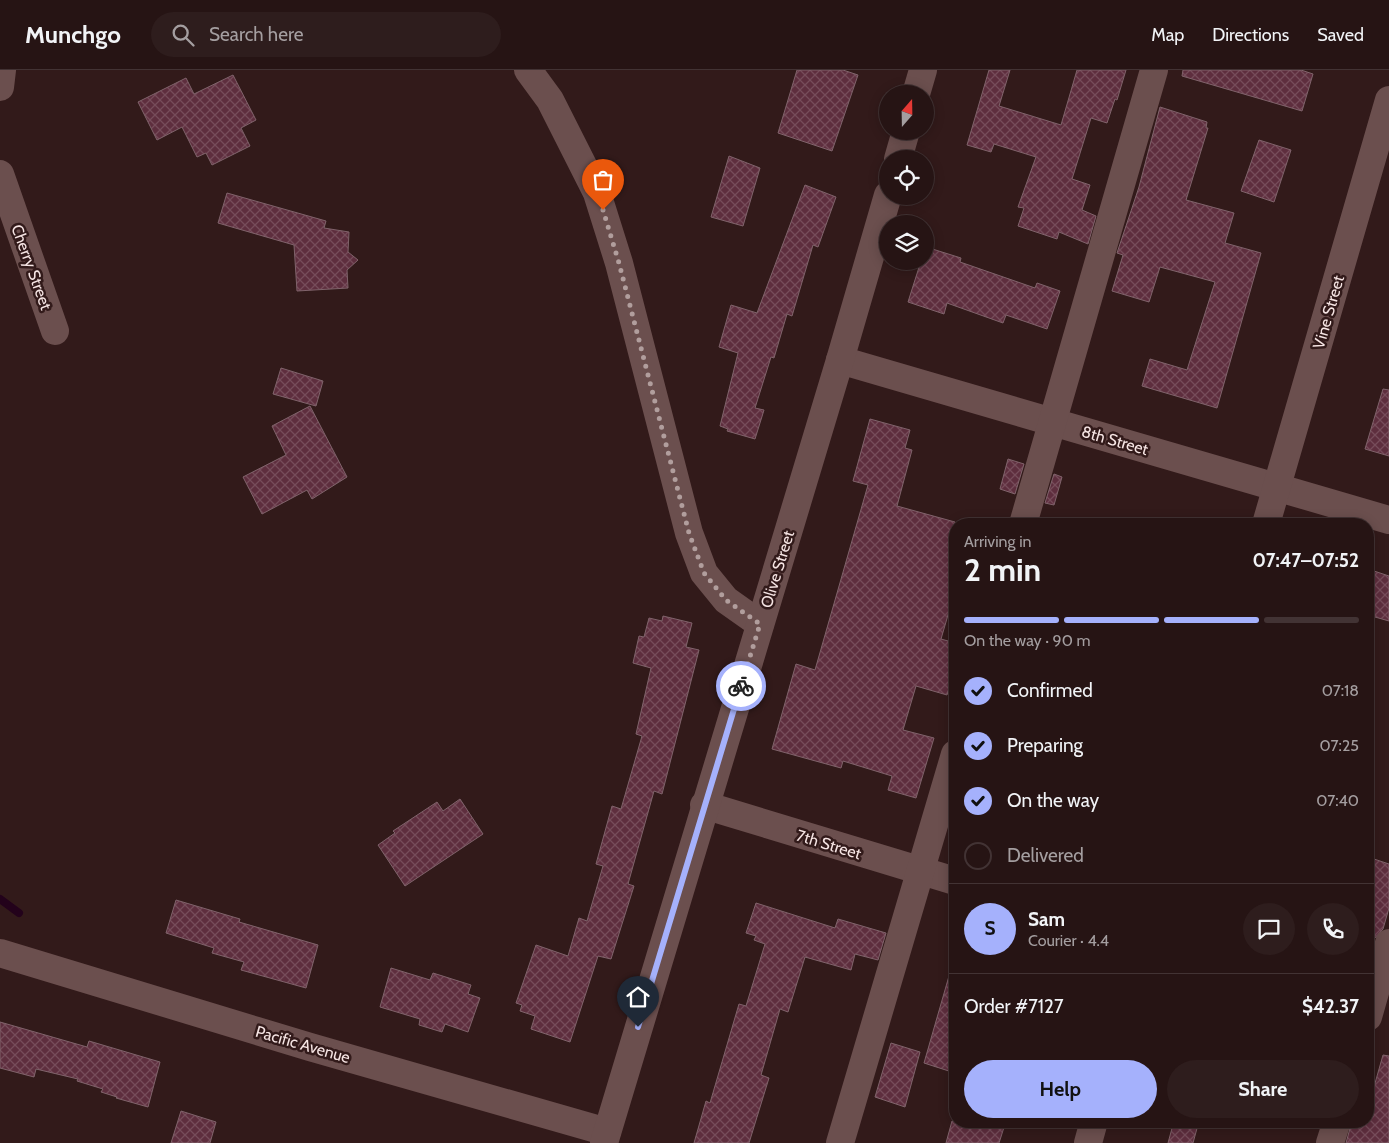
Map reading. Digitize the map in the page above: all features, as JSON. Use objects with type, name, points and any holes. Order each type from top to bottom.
[{"type":"street","points":[[0,87],[2,70]]},
{"type":"street","points":[[528,70],[550,100],[597,193],[619,263],[689,533],[704,573],[726,600],[760,624]]},
{"type":"street","points":[[919,85],[923,70]]},
{"type":"street","points":[[1025,518],[1154,70]]},
{"type":"street","name":"Vine Street","points":[[1268,518],[1389,100]]},
{"type":"street","name":"Cherry Street","points":[[0,174],[55,331]]},
{"type":"street","name":"Olive Street","points":[[605,1138],[885,205]]},
{"type":"street","name":"8th Street","points":[[840,360],[1389,520]]},
{"type":"street","points":[[840,1143],[949,774]]},
{"type":"street","name":"7th Street","points":[[704,805],[949,880]]},
{"type":"street","points":[[1374,1003],[1389,942]]},
{"type":"street","name":"Pacific Avenue","points":[[0,953],[605,1138]]},
{"type":"street","points":[[1088,1143],[1092,1128]]},
{"type":"street","points":[[1330,1143],[1335,1128]]},
{"type":"building","points":[[797,70],[843,70],[858,75],[832,151],[778,133]]},
{"type":"building","points":[[989,70],[1010,70],[999,106],[1061,125],[1077,70],[1126,70],[1117,100],[1115,99],[1107,123],[1091,118],[1072,179],[1090,185],[1082,210],[1096,216],[1088,244],[1059,232],[1057,239],[1018,226],[1024,208],[1018,207],[1036,157],[994,144],[991,152],[967,145]]},
{"type":"building","points":[[1183,70],[1301,70],[1313,74],[1302,111],[1182,76]]},
{"type":"building","points":[[233,75],[256,120],[241,128],[250,146],[212,165],[206,153],[197,157],[182,127],[157,140],[138,102],[186,78],[194,94]]},
{"type":"building","points":[[1160,107],[1207,122],[1206,128],[1208,128],[1186,200],[1234,213],[1225,243],[1261,253],[1217,408],[1142,386],[1150,359],[1187,370],[1215,282],[1160,267],[1149,302],[1112,291],[1123,255],[1117,253],[1139,187]]},
{"type":"building","points":[[1259,140],[1291,150],[1274,202],[1241,191]]},
{"type":"building","points":[[729,156],[760,168],[743,226],[711,217]]},
{"type":"building","points":[[805,185],[836,197],[818,247],[813,245],[792,316],[787,314],[774,358],[771,357],[755,408],[764,410],[755,439],[727,431],[728,429],[720,426],[738,353],[719,347],[731,305],[757,313]]},
{"type":"building","points":[[227,193],[326,221],[324,228],[349,232],[348,252],[358,260],[347,270],[348,288],[297,291],[294,245],[218,223]]},
{"type":"building","points":[[934,250],[961,258],[960,262],[1035,288],[1037,283],[1060,291],[1047,329],[1006,315],[1003,323],[947,303],[944,314],[908,302],[918,270],[934,270]]},
{"type":"building","points":[[281,368],[323,381],[316,406],[273,394]]},
{"type":"building","points":[[1383,389],[1389,390],[1389,456],[1365,449]]},
{"type":"building","points":[[310,406],[347,477],[312,499],[307,490],[262,514],[243,477],[286,455],[272,426]]},
{"type":"building","points":[[870,419],[910,430],[905,448],[912,450],[897,506],[949,520],[949,612],[941,639],[949,641],[949,688],[947,695],[916,686],[903,730],[934,738],[916,798],[888,790],[892,776],[843,761],[841,768],[772,749],[796,664],[815,670],[868,485],[853,481]]},
{"type":"building","points":[[1008,459],[1024,464],[1015,494],[1000,489]]},
{"type":"building","points":[[1054,474],[1062,477],[1054,505],[1045,503]]},
{"type":"building","points":[[1374,571],[1389,576],[1389,621],[1374,617]]},
{"type":"building","points":[[663,616],[692,623],[686,647],[699,650],[662,794],[654,791],[628,884],[634,886],[611,959],[598,956],[570,1042],[531,1029],[535,1016],[520,1011],[522,1005],[516,1003],[536,945],[568,956],[579,918],[587,921],[603,866],[596,864],[612,806],[621,809],[642,736],[636,734],[651,668],[633,663],[639,636],[644,637],[649,618],[662,621]]},
{"type":"building","points":[[460,799],[483,834],[405,886],[378,845],[395,833],[393,831],[437,802],[443,811]]},
{"type":"building","points":[[1374,859],[1389,864],[1389,908],[1383,929],[1374,939]]},
{"type":"building","points":[[176,900],[240,919],[239,922],[318,945],[306,988],[241,970],[244,962],[212,953],[214,948],[166,933]]},
{"type":"building","points":[[756,903],[835,928],[838,919],[886,933],[878,960],[855,954],[851,970],[805,957],[788,1012],[780,1009],[761,1075],[769,1078],[749,1143],[694,1143],[706,1101],[710,1103],[739,1004],[746,1006],[765,944],[754,940],[756,936],[746,933]]},
{"type":"building","points":[[391,968],[430,980],[433,973],[471,985],[468,994],[480,998],[468,1032],[445,1024],[442,1032],[419,1025],[420,1019],[380,1007]]},
{"type":"building","points":[[949,976],[949,1071],[924,1063]]},
{"type":"building","points":[[0,1022],[87,1047],[89,1041],[160,1062],[148,1107],[101,1092],[103,1089],[77,1081],[78,1079],[36,1069],[34,1077],[0,1068]]},
{"type":"building","points":[[891,1043],[920,1052],[905,1107],[875,1097]]},
{"type":"building","points":[[1383,1055],[1389,1056],[1389,1143],[1346,1143],[1350,1128],[1374,1128],[1374,1087]]},
{"type":"building","points":[[181,1111],[216,1122],[210,1143],[171,1143]]},
{"type":"building","points":[[950,1128],[1004,1128],[999,1143],[946,1143]]},
{"type":"building","points":[[1172,1128],[1197,1128],[1193,1143],[1168,1143]]},
{"type":"waterway","points":[[0,899],[19,913]]},
{"type":"way so far","points":[[603,210],[619,263],[689,533],[704,573],[726,600],[760,624],[741,686]]},
{"type":"route","points":[[638,1027],[741,686]]}]
